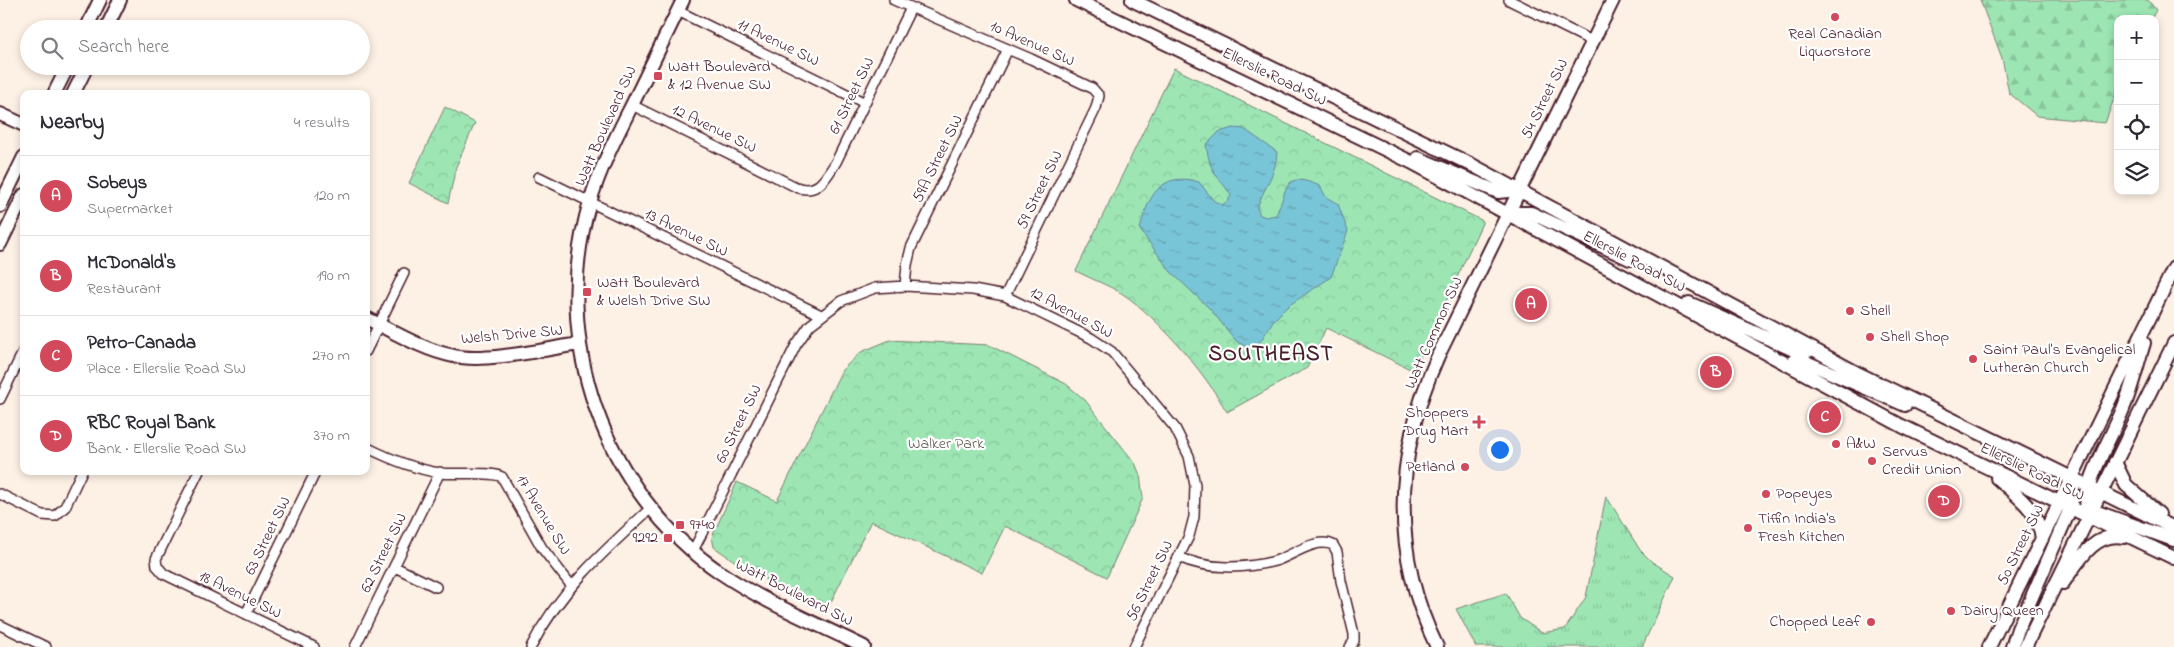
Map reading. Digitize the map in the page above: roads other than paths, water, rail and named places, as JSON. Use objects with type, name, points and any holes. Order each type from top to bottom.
[{"type":"main road","points":[[90,20],[100,0]]},
{"type":"main road","points":[[110,20],[120,0]]},
{"type":"main road","name":"Ellerslie Road SW","points":[[1076,0],[1367,141],[1508,213],[1902,426],[2067,505],[2089,512],[2131,538],[2174,558]]},
{"type":"main road","name":"Ellerslie Road SW","points":[[1132,0],[1474,166],[1813,349],[2174,527]]},
{"type":"main road","name":"54 Street SW","points":[[1508,213],[1613,0]]},
{"type":"main road","name":"Watt Boulevard SW","points":[[680,6],[605,160],[590,202],[582,239],[577,281],[579,344],[587,381],[610,445],[632,483],[651,508],[693,551],[720,572],[748,590],[864,647]]},
{"type":"main road","points":[[56,90],[64,75]]},
{"type":"main road","points":[[75,90],[82,75]]},
{"type":"main road","points":[[0,114],[20,123]]},
{"type":"main road","points":[[1367,141],[1408,153],[1498,192],[1518,190]]},
{"type":"main road","points":[[0,206],[20,165]]},
{"type":"main road","points":[[0,244],[20,202]]},
{"type":"main road","points":[[1508,213],[1531,213],[1624,256],[1662,268]]},
{"type":"main road","name":"Watt Common SW","points":[[1437,647],[1418,602],[1407,560],[1403,504],[1406,462],[1414,425],[1429,376],[1508,213]]},
{"type":"main road","points":[[2012,647],[2073,491],[2071,477],[2174,268]]},
{"type":"main road","points":[[1649,289],[1704,309],[1796,351],[1805,352],[1813,349]]},
{"type":"main road","points":[[2089,512],[2089,486],[2124,408],[2158,300]]},
{"type":"main road","name":"Welsh Drive SW","points":[[370,320],[442,354],[467,358],[579,344]]},
{"type":"main road","points":[[2025,647],[2089,512],[2101,492],[2174,343]]},
{"type":"main road","points":[[1788,364],[1801,361],[1907,406],[1950,418]]},
{"type":"main road","points":[[2115,462],[2126,486],[2174,527]]},
{"type":"main road","points":[[1984,466],[2025,502],[2040,523],[2042,538]]},
{"type":"main road","name":"50 Street SW","points":[[1989,647],[2042,538],[2067,505]]},
{"type":"main road","points":[[2089,512],[2174,540]]},
{"type":"main road","points":[[2042,613],[2076,564],[2099,540],[2116,535],[2131,538]]},
{"type":"street","name":"10 Avenue SW","points":[[894,0],[1008,49],[1092,88],[1099,96]]},
{"type":"street","points":[[1509,0],[1592,41]]},
{"type":"street","name":"11 Avenue SW","points":[[680,6],[865,103]]},
{"type":"street","name":"61 Street SW","points":[[810,190],[818,187],[833,167],[911,8]]},
{"type":"street","name":"59A Street SW","points":[[905,286],[906,265],[911,248],[1008,49]]},
{"type":"street","name":"59 Street SW","points":[[1005,296],[1096,108],[1099,96]]},
{"type":"street","name":"12 Avenue SW","points":[[632,106],[796,187],[810,190]]},
{"type":"street","name":"13 Avenue SW","points":[[539,177],[821,315]]},
{"type":"street","points":[[370,343],[404,273]]},
{"type":"street","name":"12 Avenue SW","points":[[821,315],[841,301],[863,291],[886,286],[973,290],[1005,296],[1091,338],[1105,347],[1126,367],[1169,419],[1185,446],[1194,474],[1196,500],[1191,528]]},
{"type":"street","name":"60 Street SW","points":[[693,551],[796,345],[810,325],[821,315]]},
{"type":"street","points":[[0,399],[20,358]]},
{"type":"street","name":"17 Avenue SW","points":[[370,450],[396,461],[440,472],[494,474],[502,477],[542,548],[572,585]]},
{"type":"street","name":"62 Street SW","points":[[355,647],[440,472]]},
{"type":"street","points":[[0,494],[42,515],[55,516],[65,507],[80,475]]},
{"type":"street","name":"18 Avenue SW","points":[[197,475],[158,556],[157,566],[164,574],[314,647]]},
{"type":"street","name":"63 Street SW","points":[[246,614],[314,475]]},
{"type":"street","points":[[532,647],[551,612],[572,585],[651,508]]},
{"type":"street","name":"56 Street SW","points":[[1134,647],[1179,557],[1191,528]]},
{"type":"street","points":[[1179,557],[1192,563],[1246,566],[1277,561],[1320,543],[1330,544],[1335,547],[1337,552],[1343,589],[1354,634],[1352,644]]},
{"type":"street","points":[[395,567],[436,587]]},
{"type":"street","points":[[0,625],[46,647]]},
{"type":"water","points":[[1233,128],[1244,129],[1277,152],[1275,167],[1257,208],[1260,215],[1266,217],[1276,215],[1289,184],[1299,180],[1320,186],[1326,197],[1338,204],[1348,231],[1331,277],[1288,306],[1273,321],[1260,342],[1249,348],[1237,342],[1210,309],[1171,272],[1140,230],[1151,198],[1165,183],[1174,180],[1186,179],[1199,182],[1214,201],[1222,205],[1228,201],[1231,195],[1212,168],[1206,145],[1219,132]]},
{"type":"place","name":"Real Canadian Liquorstore","points":[[1835,17]]},
{"type":"place","name":"Watt Boulevard & 12 Avenue SW","points":[[658,76]]},
{"type":"place","name":"Watt Boulevard & Welsh Drive SW","points":[[587,292]]},
{"type":"place","name":"Sobeys","points":[[1531,304]]},
{"type":"place","name":"Shell","points":[[1850,311]]},
{"type":"place","name":"Shell Shop","points":[[1870,337]]},
{"type":"place","name":"Saint Paul's Evangelical Lutheran Church","points":[[1973,359]]},
{"type":"place","name":"McDonald's","points":[[1716,372]]},
{"type":"place","name":"Petro-Canada","points":[[1825,417]]},
{"type":"place","name":"Shoppers Drug Mart","points":[[1479,422]]},
{"type":"place","name":"A&W","points":[[1836,444]]},
{"type":"place","name":"Servus Credit Union","points":[[1872,461]]},
{"type":"place","name":"Petland","points":[[1465,467]]},
{"type":"place","name":"Popeyes","points":[[1766,494]]},
{"type":"place","name":"RBC Royal Bank","points":[[1944,501]]},
{"type":"place","name":"9740","points":[[680,525]]},
{"type":"place","name":"Tiffin India's Fresh Kitchen","points":[[1748,528]]},
{"type":"place","name":"9292","points":[[668,538]]},
{"type":"place","name":"Dairy Queen","points":[[1951,611]]},
{"type":"place","name":"Chopped Leaf","points":[[1871,622]]},
{"type":"district","name":"SOUTHEAST","points":[[1271,355]]},
{"type":"park label","name":"Walker Park","points":[[946,444]]}]
